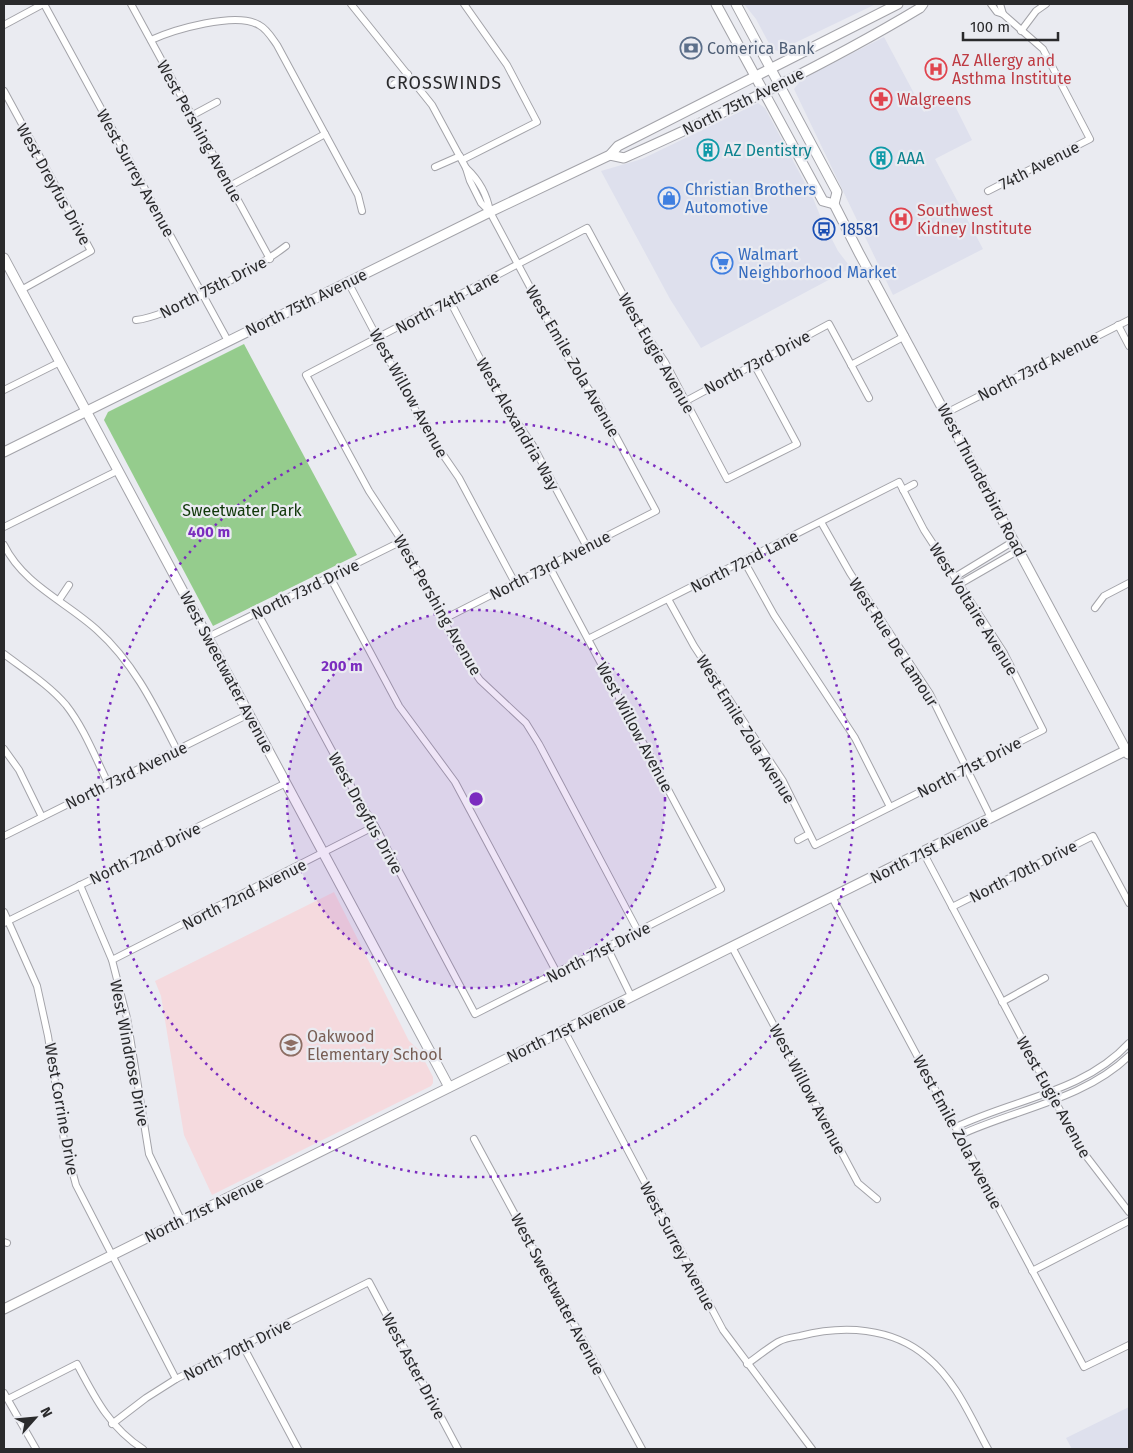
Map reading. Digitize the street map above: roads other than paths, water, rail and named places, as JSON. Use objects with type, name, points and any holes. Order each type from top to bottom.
[{"type":"main road","name":"West Thunderbird Road","points":[[716,4],[823,201],[834,204]]},
{"type":"main road","name":"West Thunderbird Road","points":[[736,4],[837,192],[834,204],[1128,752]]},
{"type":"main road","name":"North 75th Avenue","points":[[4,452],[490,212],[610,155],[618,146],[898,4]]},
{"type":"main road","name":"North 75th Avenue","points":[[610,155],[624,158],[764,91],[880,32],[920,8],[923,4]]},
{"type":"main road","name":"West Sweetwater Avenue","points":[[4,258],[450,1087]]},
{"type":"main road","name":"North 71st Avenue","points":[[4,1309],[990,818],[1128,752]]},
{"type":"street","points":[[4,25],[44,4]]},
{"type":"street","name":"West Surrey Avenue","points":[[44,4],[228,342]]},
{"type":"street","name":"West Pershing Avenue","points":[[131,4],[270,259]]},
{"type":"street","points":[[351,4],[432,105],[461,158],[481,203],[490,212]]},
{"type":"street","points":[[435,167],[461,158],[537,122],[507,65],[464,4]]},
{"type":"street","points":[[991,4],[997,12],[1003,14],[1021,31],[1036,11],[1046,4]]},
{"type":"street","points":[[1000,4],[1003,14]]},
{"type":"street","points":[[150,40],[174,30],[199,24],[235,21],[259,25],[277,45],[358,195],[362,211]]},
{"type":"street","name":"74th Avenue","points":[[988,191],[1090,139],[1047,55],[1037,43],[1021,31]]},
{"type":"street","points":[[393,85],[408,74]]},
{"type":"street","name":"West Dreyfus Drive","points":[[4,91],[91,251],[21,290]]},
{"type":"street","points":[[191,116],[217,102]]},
{"type":"street","points":[[230,186],[325,134]]},
{"type":"street","name":"West Emile Zola Avenue","points":[[490,212],[570,360],[598,403],[656,511]]},
{"type":"street","name":"North 74th Lane","points":[[306,375],[450,302],[587,228]]},
{"type":"street","name":"West Eugie Avenue","points":[[587,228],[632,313],[665,362],[727,479],[797,444],[754,364]]},
{"type":"street","name":"North 75th Drive","points":[[136,320],[151,319],[202,294],[270,259],[286,246]]},
{"type":"street","name":"West Willow Avenue","points":[[348,282],[426,430],[459,478],[515,583]]},
{"type":"street","name":"West Alexandria Way","points":[[450,302],[500,396],[532,444],[587,547]]},
{"type":"street","name":"North 73rd Avenue","points":[[946,413],[1129,320]]},
{"type":"street","name":"North 73rd Drive","points":[[686,401],[829,324],[851,365]]},
{"type":"street","points":[[1118,325],[1129,346]]},
{"type":"street","points":[[869,398],[851,365],[905,336]]},
{"type":"street","points":[[4,390],[60,362]]},
{"type":"street","name":"West Pershing Avenue","points":[[306,375],[369,492],[402,541],[462,653],[480,680],[526,723],[638,931]]},
{"type":"street","points":[[4,527],[119,470]]},
{"type":"street","name":"West Voltaire Avenue","points":[[899,482],[924,530],[1004,653],[1043,730]]},
{"type":"street","name":"North 72nd Lane","points":[[588,639],[899,482]]},
{"type":"street","points":[[903,490],[914,484]]},
{"type":"street","name":"North 73rd Avenue","points":[[444,619],[656,511]]},
{"type":"street","name":"West Rue De Lamour","points":[[821,522],[841,560],[930,694],[990,818]]},
{"type":"street","name":"North 73rd Drive","points":[[208,637],[402,541]]},
{"type":"street","points":[[955,577],[1014,541]]},
{"type":"street","points":[[4,546],[20,570],[33,583],[97,630],[125,660],[142,683],[177,750]]},
{"type":"street","points":[[960,584],[1019,550]]},
{"type":"street","points":[[744,561],[770,608],[851,731],[890,807]]},
{"type":"street","name":"West Willow Avenue","points":[[549,566],[721,889]]},
{"type":"street","points":[[330,576],[399,706],[456,782],[557,973]]},
{"type":"street","points":[[1095,608],[1104,596],[1129,583]]},
{"type":"street","points":[[58,600],[69,585]]},
{"type":"street","name":"West Emile Zola Avenue","points":[[668,599],[694,646],[783,780],[815,845]]},
{"type":"street","name":"West Dreyfus Drive","points":[[257,612],[357,797],[375,826],[475,1014]]},
{"type":"street","points":[[4,654],[44,684],[65,704],[82,730],[108,783]]},
{"type":"street","name":"North 73rd Avenue","points":[[4,836],[249,714]]},
{"type":"street","name":"North 71st Drive","points":[[815,845],[1043,730]]},
{"type":"street","points":[[4,749],[19,770],[42,817]]},
{"type":"street","name":"North 72nd Drive","points":[[6,922],[286,783]]},
{"type":"street","name":"North 72nd Avenue","points":[[112,960],[324,854],[375,826]]},
{"type":"street","points":[[798,840],[809,834]]},
{"type":"street","name":"North 70th Drive","points":[[952,907],[1093,836],[1129,903]]},
{"type":"street","name":"West Eugie Avenue","points":[[923,852],[1080,1148],[1129,1212]]},
{"type":"street","name":"West Windrose Drive","points":[[80,885],[112,960],[127,1018],[149,1154],[181,1220]]},
{"type":"street","name":"North 71st Drive","points":[[475,1014],[721,889]]},
{"type":"street","name":"West Emile Zola Avenue","points":[[832,897],[1084,1367],[1129,1345]]},
{"type":"street","name":"West Corrine Drive","points":[[4,912],[6,922],[31,968],[41,1000],[70,1169],[84,1204],[176,1379]]},
{"type":"street","points":[[606,947],[631,996]]},
{"type":"street","name":"West Willow Avenue","points":[[732,947],[858,1183],[877,1199]]},
{"type":"street","points":[[1002,1002],[1045,978]]},
{"type":"street","name":"West Surrey Avenue","points":[[564,1030],[723,1330],[812,1449]]},
{"type":"street","points":[[956,1127],[1082,1079],[1114,1058],[1129,1043]]},
{"type":"street","points":[[960,1135],[1094,1083],[1129,1056]]},
{"type":"street","points":[[1114,1058],[1120,1064]]},
{"type":"street","name":"West Sweetwater Avenue","points":[[474,1140],[640,1449]]},
{"type":"street","points":[[1032,1271],[1129,1221]]},
{"type":"street","name":"North 70th Drive","points":[[112,1424],[146,1398],[176,1379],[368,1282]]},
{"type":"street","name":"West Aster Drive","points":[[368,1282],[458,1449]]},
{"type":"street","points":[[747,1364],[780,1341],[810,1334],[838,1329],[868,1331],[893,1337],[927,1357],[958,1392],[988,1449]]},
{"type":"street","points":[[243,1346],[298,1449]]},
{"type":"street","points":[[36,1449],[6,1396],[77,1364],[100,1408],[112,1424],[143,1449]]},
{"type":"place","name":"Comerica Bank","points":[[691,48]]},
{"type":"place","name":"AZ Allergy and Asthma Institute","points":[[936,69]]},
{"type":"place","name":"Walgreens","points":[[881,99]]},
{"type":"place","name":"AZ Dentistry","points":[[708,150]]},
{"type":"place","name":"AAA","points":[[881,158]]},
{"type":"place","name":"Christian Brothers Automotive","points":[[669,198]]},
{"type":"place","name":"Southwest Kidney Institute","points":[[901,219]]},
{"type":"place","name":"18581","points":[[824,229]]},
{"type":"place","name":"Walmart Neighborhood Market","points":[[722,263]]},
{"type":"place","name":"Oakwood Elementary School","points":[[291,1045]]},
{"type":"district","name":"CROSSWINDS","points":[[444,83]]},
{"type":"park label","name":"Sweetwater Park","points":[[242,510]]}]
